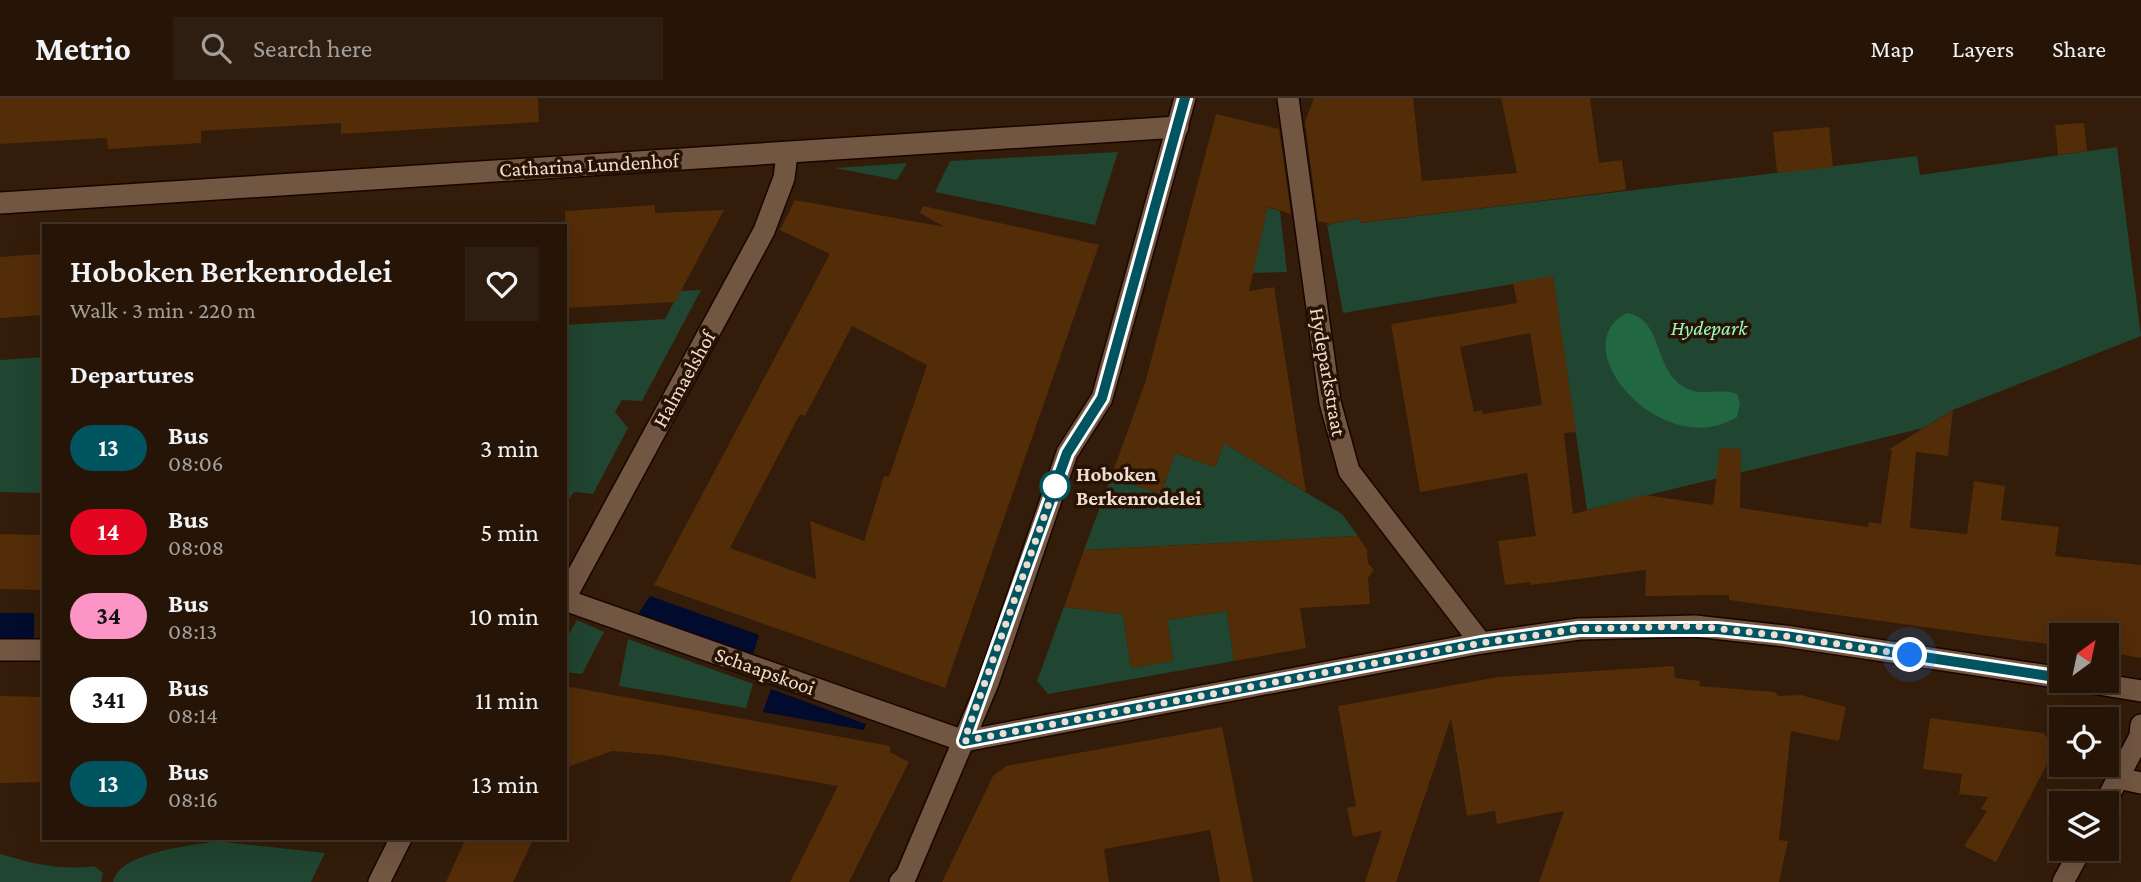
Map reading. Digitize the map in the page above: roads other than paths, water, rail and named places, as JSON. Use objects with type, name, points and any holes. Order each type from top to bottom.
[{"type":"street","points":[[900,882],[906,876],[964,741],[1067,453],[1102,398],[1185,98]]},
{"type":"street","name":"Hydeparkstraat","points":[[1288,98],[1330,402],[1349,471],[1481,643]]},
{"type":"street","name":"Catharina Lundenhof","points":[[0,203],[1178,127]]},
{"type":"street","name":"Halmaelshof","points":[[567,595],[764,231],[784,178],[787,154]]},
{"type":"street","name":"Schaapskooi","points":[[567,600],[964,741]]},
{"type":"street","points":[[964,741],[1481,643],[1579,629],[1695,626],[1785,636],[2049,676]]},
{"type":"street","points":[[0,650],[42,650]]},
{"type":"street","points":[[2119,687],[2141,691]]},
{"type":"street","points":[[2111,791],[2140,736],[2141,725]]},
{"type":"street","points":[[2118,778],[2141,783]]},
{"type":"street","points":[[379,882],[400,840]]},
{"type":"street","points":[[2063,882],[2074,861]]},
{"type":"water","points":[[650,596],[759,635],[752,658],[637,616]]},
{"type":"water","points":[[0,613],[34,613],[34,638],[0,638]]},
{"type":"water","points":[[771,689],[866,724],[864,730],[763,712]]},
{"type":"place","name":"Hoboken Berkenrodelei","points":[[1055,486]]},
{"type":"park label","name":"Hydepark","points":[[1709,328]]}]
